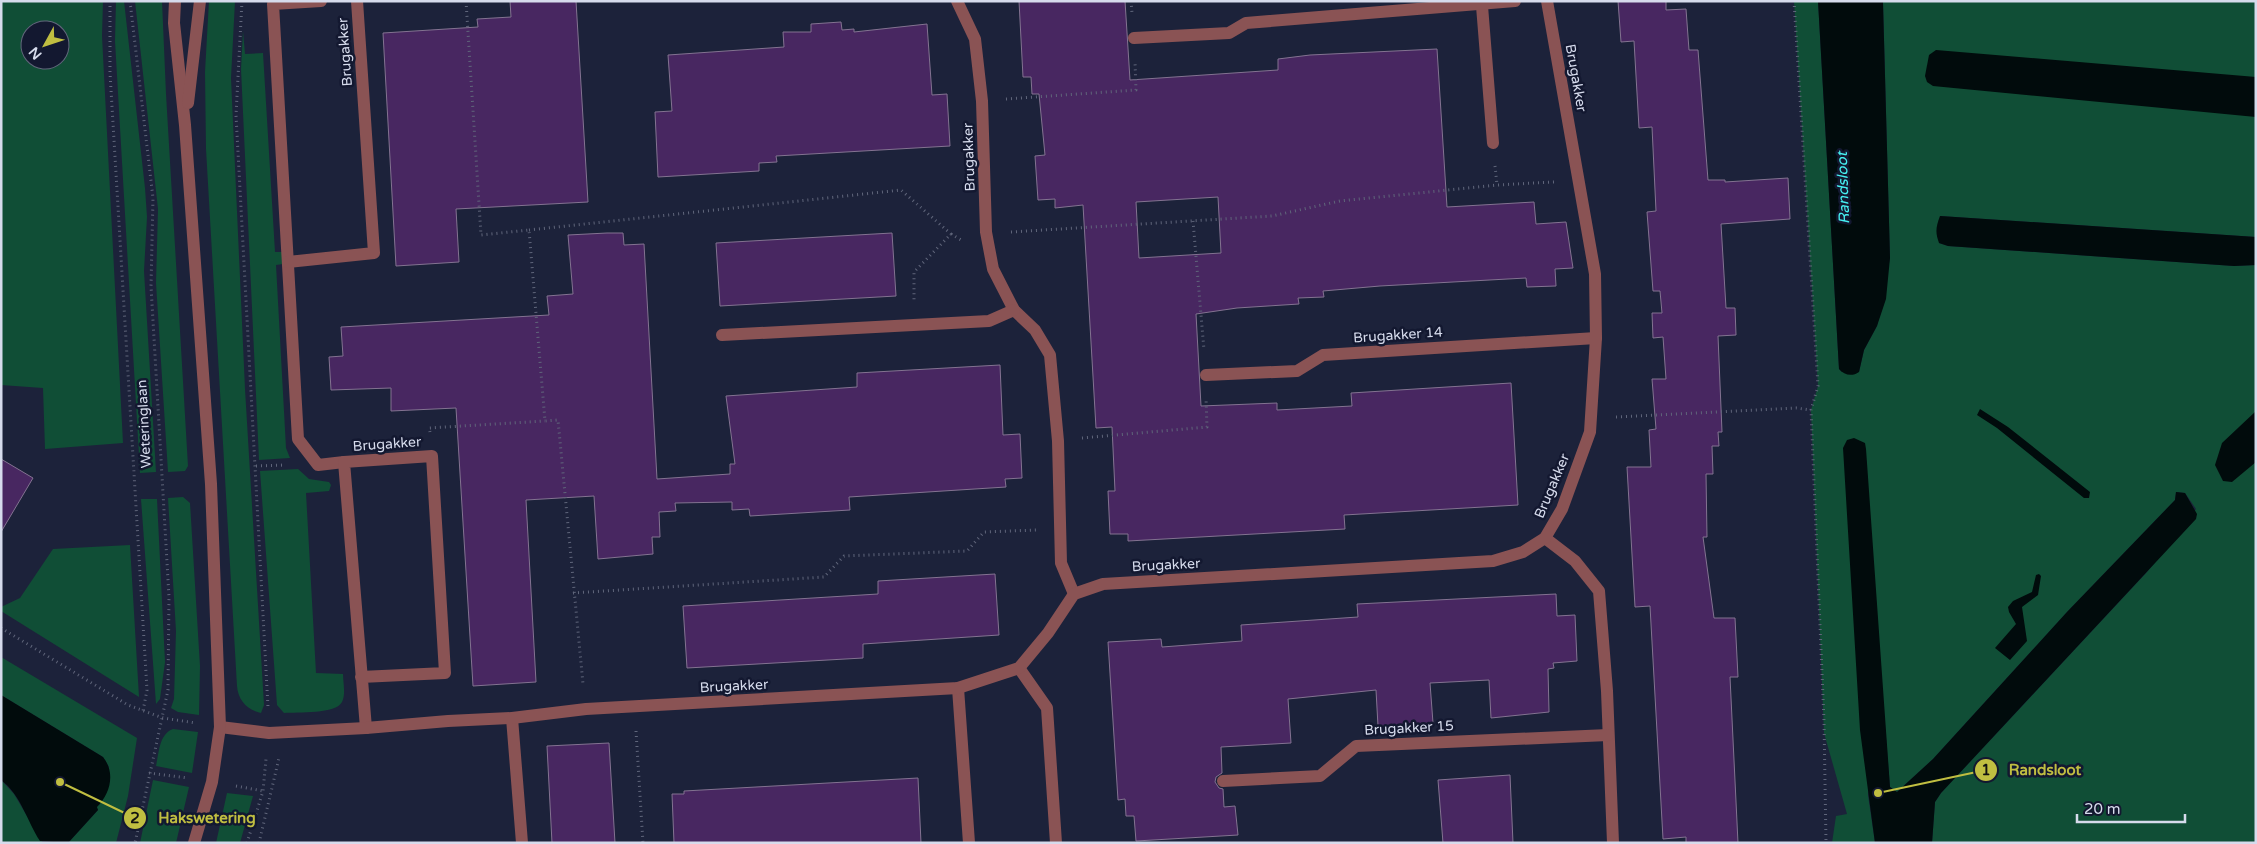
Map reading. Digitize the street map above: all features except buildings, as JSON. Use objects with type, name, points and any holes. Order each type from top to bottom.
[{"type":"street","points":[[175,1],[174,24],[185,125],[211,484],[220,727],[212,782],[194,843]]},
{"type":"street","points":[[185,125],[200,1]]},
{"type":"street","name":"Brugakker","points":[[321,1],[273,4],[298,439],[318,465],[432,456],[444,673],[361,676]]},
{"type":"street","name":"Brugakker","points":[[288,262],[374,253],[357,1]]},
{"type":"street","name":"Brugakker","points":[[957,1],[975,39],[982,101],[986,232],[994,269],[1014,310],[1035,330],[1050,355],[1058,441],[1061,563],[1074,594],[1103,584],[1492,561],[1523,552],[1545,538],[1562,509],[1590,432],[1596,338],[1595,274],[1547,1]]},
{"type":"street","points":[[1134,38],[1229,33],[1246,23],[1482,6],[1515,1]]},
{"type":"street","points":[[1482,6],[1493,143]]},
{"type":"street","points":[[722,335],[989,321],[1014,310]]},
{"type":"street","name":"Brugakker 14","points":[[1206,375],[1298,371],[1323,355],[1596,338]]},
{"type":"street","name":"Brugakker","points":[[344,462],[366,728]]},
{"type":"street","points":[[1545,538],[1575,561],[1599,591],[1613,843]]},
{"type":"street","points":[[1056,843],[1047,708],[1019,668],[1048,633],[1074,594]]},
{"type":"street","name":"Brugakker","points":[[220,727],[269,733],[366,728],[512,718],[586,709],[958,688],[1019,668]]},
{"type":"street","points":[[958,688],[969,843]]},
{"type":"street","points":[[512,718],[522,843]]},
{"type":"street","name":"Brugakker 15","points":[[1223,781],[1320,776],[1356,746],[1608,734]]},
{"type":"path","points":[[110,1],[110,73],[147,690],[143,711]]},
{"type":"path","name":"Weteringlaan","points":[[130,1],[153,198],[151,286],[170,597],[168,690],[163,718],[148,773],[135,843]]},
{"type":"path","points":[[242,1],[236,115],[266,640],[269,733],[264,785],[246,843]]},
{"type":"path","points":[[466,1],[481,235],[901,190],[951,234],[914,272],[914,325]]},
{"type":"path","points":[[982,101],[1136,90],[1131,1]]},
{"type":"path","points":[[1794,1],[1818,386],[1811,410],[1824,721],[1826,843]]},
{"type":"path","points":[[986,232],[1272,216],[1340,201],[1497,185],[1542,184],[1578,179]]},
{"type":"path","points":[[1058,441],[1207,426],[1206,375],[1194,221]]},
{"type":"path","points":[[529,230],[545,421]]},
{"type":"path","points":[[1590,417],[1639,417],[1796,408],[1811,410]]},
{"type":"path","points":[[432,456],[429,428],[558,420],[573,593],[586,709]]},
{"type":"path","points":[[573,593],[824,577],[844,556],[967,550],[984,532],[1060,530]]},
{"type":"path","points":[[1,628],[128,705],[163,718],[220,727]]},
{"type":"path","points":[[634,707],[643,843]]},
{"type":"path","points":[[259,843],[286,732]]},
{"type":"green space","points":[[1,1],[103,1],[102,36],[123,443],[45,449],[43,388],[1,385]]},
{"type":"green space","points":[[116,1],[124,1],[145,188],[147,217],[144,271],[156,472],[140,473],[115,41]]},
{"type":"green space","points":[[135,1],[162,1],[188,466],[185,471],[168,472],[156,283],[158,209]]},
{"type":"green space","points":[[209,1],[235,1],[231,78],[245,389],[264,705],[261,713],[244,704],[239,696],[237,686],[206,149],[205,72]]},
{"type":"green space","points":[[1794,1],[1818,1],[1839,369],[1842,372],[1859,372],[1864,350],[1877,326],[1890,258],[1883,1],[2256,1],[2256,237],[1940,216],[1939,243],[1948,246],[2234,266],[2256,265],[2256,843],[1932,843],[1935,802],[1941,793],[2147,572],[2196,509],[2185,493],[2176,492],[2175,500],[2067,612],[1933,759],[1897,792],[1890,787],[1878,639],[1868,795],[1875,843],[1832,843],[1836,816],[1847,814],[1824,733],[1811,410],[1818,386]]},
{"type":"green space","points":[[243,31],[245,54],[263,53],[275,252],[282,252],[283,264],[276,265],[286,448],[290,458],[259,460],[241,69]]},
{"type":"green space","points":[[298,469],[309,479],[329,482],[331,485],[329,491],[306,493],[316,673],[343,674],[344,692],[342,702],[332,709],[316,712],[284,713],[277,705],[260,471]]},
{"type":"green space","points":[[183,497],[190,503],[200,666],[199,715],[178,712],[171,708],[174,699],[176,631],[168,498]]},
{"type":"green space","points":[[141,499],[157,499],[165,662],[160,699],[156,704]]},
{"type":"green space","points":[[130,545],[139,697],[1,611],[1,607],[20,598],[53,549]]},
{"type":"green space","points":[[1,657],[137,738],[128,796],[116,843],[68,843],[98,810],[96,807],[109,767],[103,757],[1,695]]},
{"type":"green space","points":[[173,729],[198,732],[192,773],[156,766],[162,739],[168,731]]},
{"type":"green space","points":[[1,780],[14,794],[43,843],[1,843]]},
{"type":"green space","points":[[153,780],[189,787],[176,843],[140,843]]},
{"type":"green space","points":[[227,793],[253,796],[240,843],[216,843]]},
{"type":"water","points":[[1818,1],[1883,1],[1890,258],[1886,299],[1877,326],[1864,350],[1859,372],[1851,375],[1843,373],[1839,369]]},
{"type":"water","points":[[1936,50],[2256,77],[2256,117],[1933,86],[1927,82],[1925,76],[1929,55]]},
{"type":"water","points":[[1940,216],[2256,237],[2256,265],[2234,266],[1948,246],[1939,243],[1937,236],[1936,230]]},
{"type":"water","points":[[1980,409],[2008,427],[2090,492],[2089,498],[2084,498],[1997,428],[1977,415]]},
{"type":"water","points":[[2256,411],[2256,462],[2232,482],[2223,481],[2215,465],[2222,443]]},
{"type":"water","points":[[1854,438],[1865,443],[1866,449],[1890,787],[1897,792],[1933,759],[2067,612],[2175,500],[2176,492],[2185,493],[2197,514],[2196,519],[1941,793],[1935,802],[1932,843],[1875,843],[1860,730],[1843,448],[1847,440]]},
{"type":"water","points":[[2039,574],[2041,576],[2038,595],[2022,607],[2027,641],[2010,660],[1995,648],[2016,624],[2008,607],[2013,601],[2032,592],[2036,575]]},
{"type":"water","points":[[1,695],[103,757],[107,763],[110,776],[108,790],[97,807],[98,810],[68,843],[40,841],[14,793],[1,780]]},
{"type":"place","name":"Hakswetering","points":[[60,782]]},
{"type":"place","name":"Randsloot","points":[[1878,793]]}]
